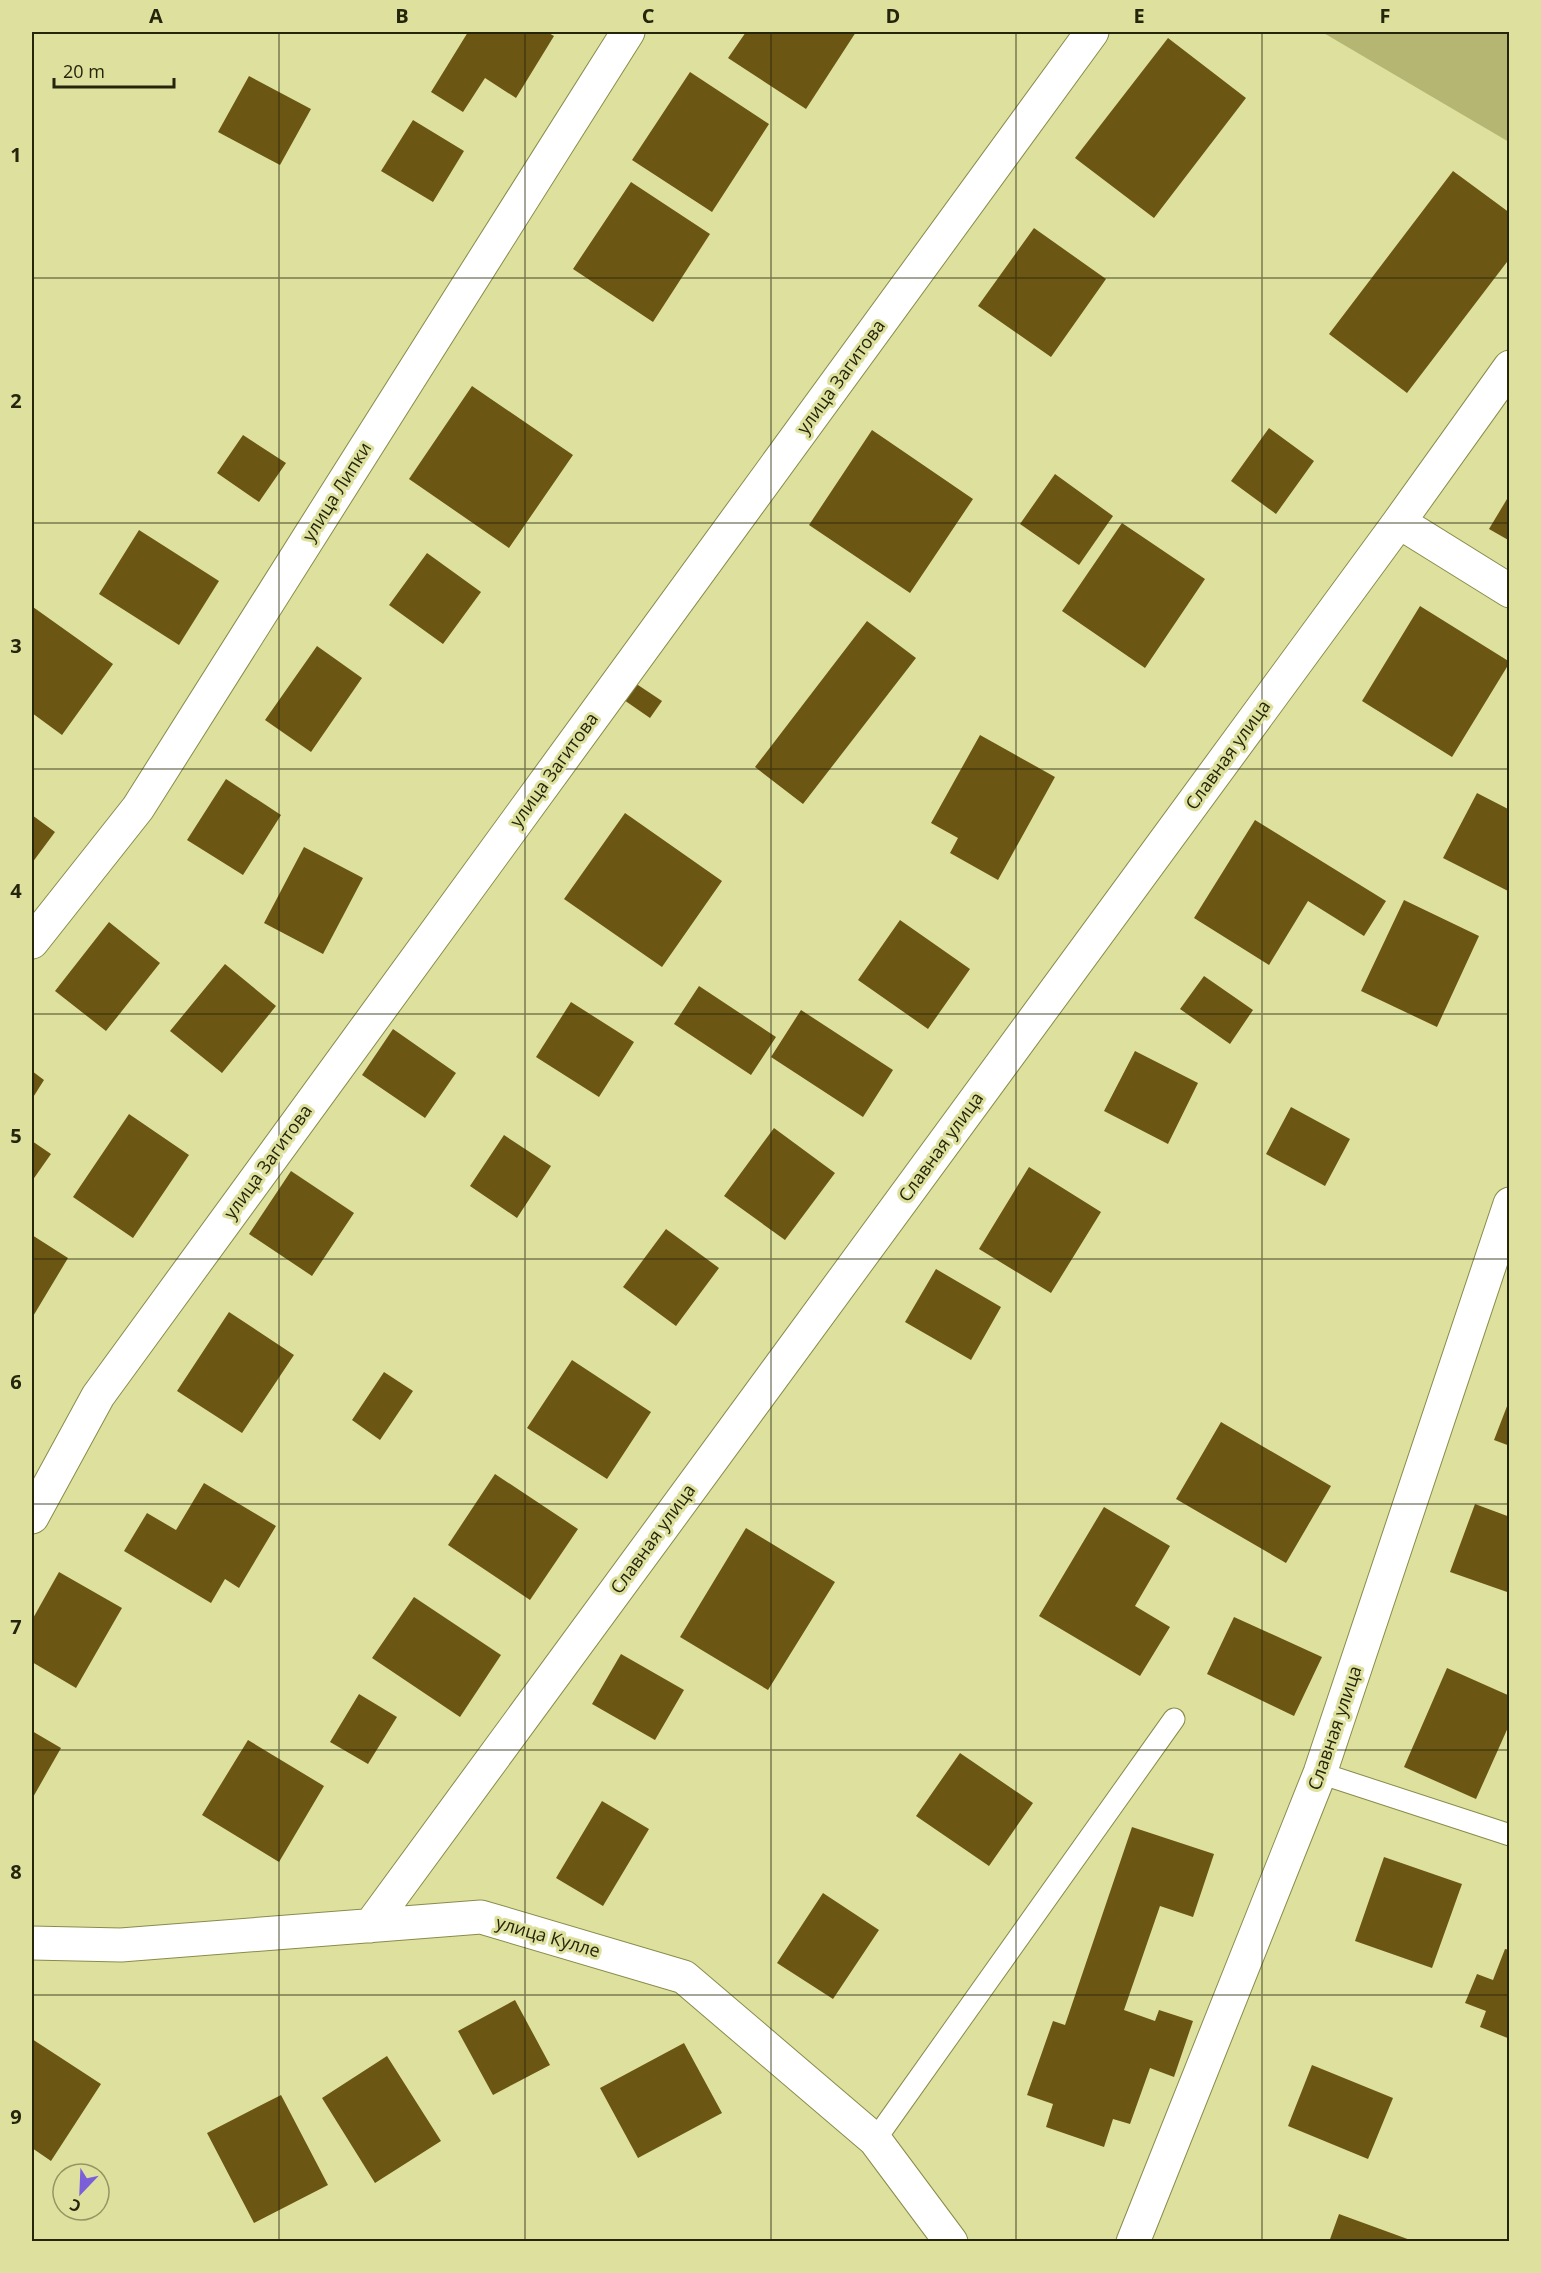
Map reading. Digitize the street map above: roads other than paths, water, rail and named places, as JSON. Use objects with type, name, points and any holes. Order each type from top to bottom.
[{"type":"street","name":"улица Липки","points":[[32,942],[138,808],[628,32]]},
{"type":"street","name":"улица Загитова","points":[[32,1517],[98,1396],[1092,32]]},
{"type":"street","name":"Славная улица","points":[[370,1926],[1399,522],[1509,367]]},
{"type":"street","points":[[1399,522],[1509,591]]},
{"type":"street","name":"Славная улица","points":[[1133,2241],[1320,1773],[1509,1204]]},
{"type":"street","name":"улица Кулле","points":[[32,1943],[121,1945],[481,1917],[684,1977],[875,2140],[951,2241]]},
{"type":"lane","points":[[875,2140],[1174,1719]]},
{"type":"lane","points":[[1320,1773],[1509,1835]]}]
